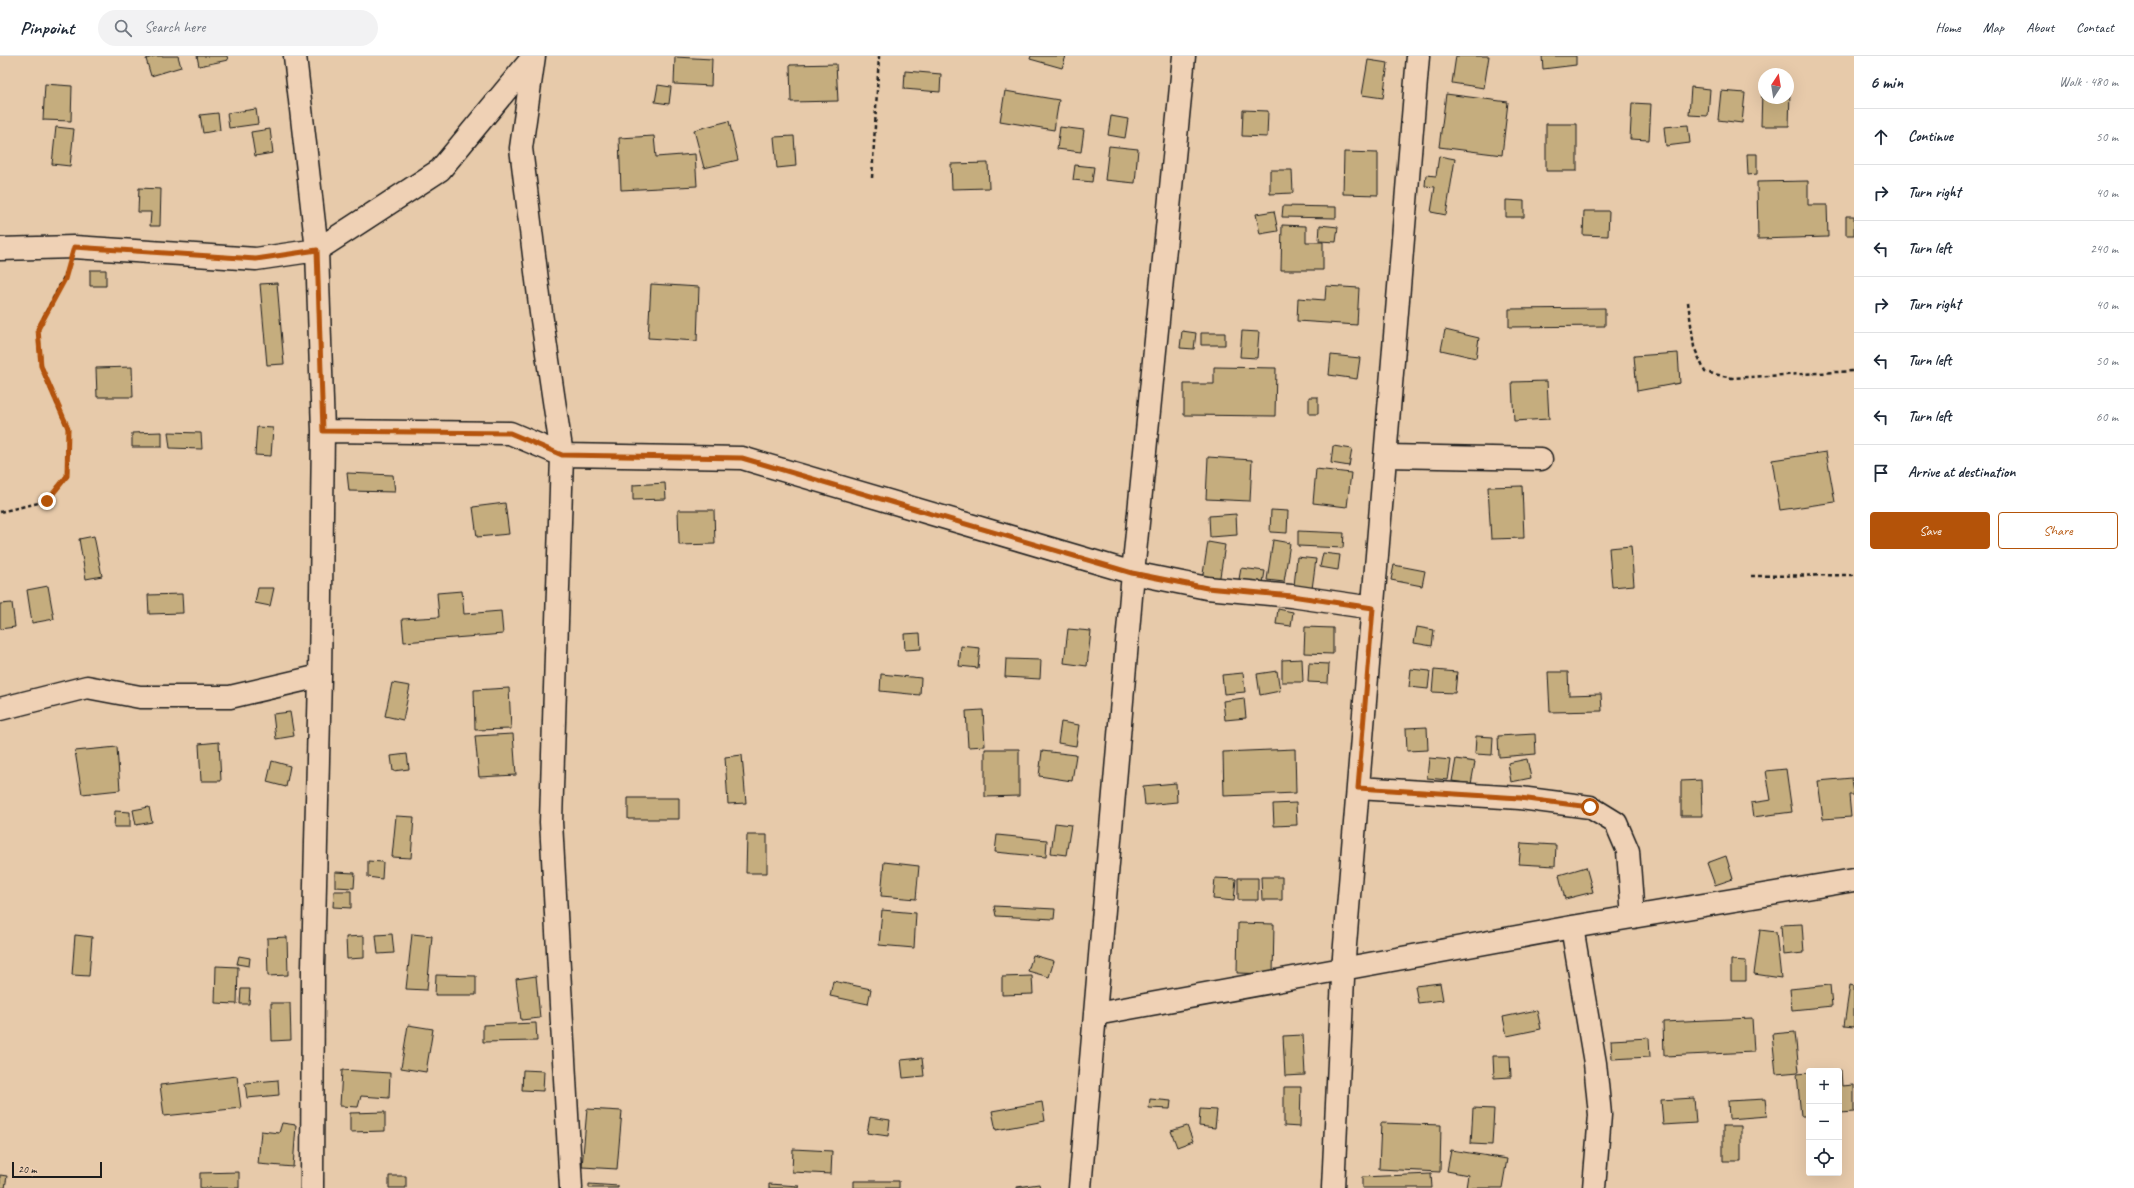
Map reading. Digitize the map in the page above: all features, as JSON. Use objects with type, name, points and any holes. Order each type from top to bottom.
[{"type":"street","points":[[295,56],[317,250],[323,431],[320,676],[313,968],[312,1188]]},
{"type":"street","points":[[0,249],[74,247],[256,259],[317,250],[440,170],[534,56]]},
{"type":"street","points":[[534,56],[520,148],[541,313],[562,455],[551,822],[571,1188]]},
{"type":"street","points":[[1080,1188],[1096,1014],[1132,573],[1184,56]]},
{"type":"street","points":[[1333,1188],[1343,969],[1418,56]]},
{"type":"street","points":[[323,431],[510,433],[562,455],[742,458],[1132,573],[1207,588],[1292,596],[1373,608]]},
{"type":"street","points":[[1386,456],[1541,459]]},
{"type":"street","points":[[0,709],[87,687],[140,697],[230,697],[320,676]]},
{"type":"street","points":[[1358,788],[1520,798],[1590,807],[1616,823],[1628,851],[1632,917]]},
{"type":"street","points":[[1096,1014],[1572,927],[1854,880]]},
{"type":"street","points":[[1572,927],[1595,1063],[1600,1115],[1594,1188]]},
{"type":"path","points":[[872,178],[879,56]]},
{"type":"path","points":[[0,512],[47,501],[67,476],[68,428],[41,366],[38,329],[65,279],[74,247]]},
{"type":"path","points":[[1688,302],[1694,347],[1705,372],[1732,378],[1854,371]]},
{"type":"path","points":[[1751,576],[1854,574]]},
{"type":"building","points":[[155,56],[178,56],[181,67],[151,76],[146,59]]},
{"type":"building","points":[[197,56],[227,56],[228,60],[199,66]]},
{"type":"building","points":[[1031,56],[1066,56],[1062,68],[1030,59]]},
{"type":"building","points":[[1456,56],[1489,56],[1484,88],[1452,83]]},
{"type":"building","points":[[1542,56],[1576,56],[1576,65],[1543,69]]},
{"type":"building","points":[[675,57],[712,59],[711,86],[674,84]]},
{"type":"building","points":[[1368,60],[1388,63],[1383,98],[1362,95]]},
{"type":"building","points":[[836,64],[838,101],[791,102],[790,65]]},
{"type":"building","points":[[905,71],[941,74],[940,92],[904,89]]},
{"type":"building","points":[[45,84],[72,86],[71,121],[43,120]]},
{"type":"building","points":[[658,85],[671,87],[669,104],[655,102]]},
{"type":"building","points":[[1691,87],[1710,89],[1708,116],[1689,115]]},
{"type":"building","points":[[1005,91],[1059,100],[1054,130],[1000,121]]},
{"type":"building","points":[[1721,91],[1745,93],[1742,123],[1718,120]]},
{"type":"building","points":[[1446,94],[1508,102],[1502,155],[1439,147]]},
{"type":"building","points":[[1632,103],[1651,104],[1649,140],[1630,139]]},
{"type":"building","points":[[1762,104],[1790,104],[1789,126],[1761,126]]},
{"type":"building","points":[[256,109],[258,124],[229,128],[227,113]]},
{"type":"building","points":[[1243,110],[1268,111],[1267,137],[1242,136]]},
{"type":"building","points":[[218,113],[220,130],[203,133],[200,115]]},
{"type":"building","points":[[1111,116],[1128,119],[1125,138],[1108,135]]},
{"type":"building","points":[[729,121],[738,160],[704,168],[694,130]]},
{"type":"building","points":[[1546,124],[1577,124],[1577,171],[1546,171]]},
{"type":"building","points":[[1688,125],[1690,143],[1666,146],[1664,127]]},
{"type":"building","points":[[56,127],[74,129],[70,166],[52,164]]},
{"type":"building","points":[[1060,127],[1084,130],[1081,152],[1057,149]]},
{"type":"building","points":[[270,129],[273,153],[255,156],[251,132]]},
{"type":"building","points":[[654,136],[656,157],[695,154],[697,186],[621,190],[619,138]]},
{"type":"building","points":[[794,136],[796,166],[777,168],[774,137]]},
{"type":"building","points":[[1109,146],[1138,149],[1135,183],[1105,180]]},
{"type":"building","points":[[1344,152],[1378,153],[1378,195],[1343,194]]},
{"type":"building","points":[[1747,154],[1757,154],[1757,174],[1748,175]]},
{"type":"building","points":[[1439,156],[1455,159],[1446,215],[1431,212],[1435,187],[1425,186],[1426,175],[1436,176]]},
{"type":"building","points":[[988,163],[989,188],[952,189],[951,164]]},
{"type":"building","points":[[1075,165],[1094,167],[1092,182],[1073,180]]},
{"type":"building","points":[[1270,170],[1292,170],[1293,193],[1270,194]]},
{"type":"building","points":[[1808,181],[1808,205],[1827,205],[1828,237],[1758,239],[1757,182]]},
{"type":"building","points":[[139,188],[161,189],[160,226],[150,226],[151,212],[138,212]]},
{"type":"building","points":[[1506,200],[1524,201],[1524,217],[1506,217]]},
{"type":"building","points":[[1283,206],[1336,207],[1336,218],[1282,217]]},
{"type":"building","points":[[1274,211],[1278,231],[1260,234],[1256,214]]},
{"type":"building","points":[[1584,211],[1609,211],[1608,236],[1583,235]]},
{"type":"building","points":[[1846,216],[1854,216],[1854,235],[1846,235]]},
{"type":"building","points":[[1282,225],[1306,226],[1306,242],[1323,242],[1323,270],[1281,270]]},
{"type":"building","points":[[1320,225],[1338,227],[1336,242],[1319,241]]},
{"type":"building","points":[[90,270],[106,270],[106,286],[90,286]]},
{"type":"building","points":[[277,283],[284,364],[267,365],[260,284]]},
{"type":"building","points":[[651,284],[699,287],[697,341],[648,338]]},
{"type":"building","points":[[1326,286],[1359,288],[1357,325],[1297,321],[1298,298],[1325,300]]},
{"type":"building","points":[[1605,308],[1605,326],[1509,327],[1509,309]]},
{"type":"building","points":[[1445,330],[1479,338],[1476,358],[1441,350]]},
{"type":"building","points":[[1182,331],[1196,333],[1194,349],[1180,348]]},
{"type":"building","points":[[1242,331],[1259,332],[1257,358],[1240,357]]},
{"type":"building","points":[[1201,333],[1225,333],[1225,345],[1201,345]]},
{"type":"building","points":[[1678,353],[1680,383],[1637,391],[1634,356]]},
{"type":"building","points":[[1331,355],[1360,358],[1357,379],[1329,375]]},
{"type":"building","points":[[132,367],[133,397],[97,397],[96,368]]},
{"type":"building","points":[[1214,367],[1276,368],[1275,416],[1184,415],[1184,384],[1214,384]]},
{"type":"building","points":[[1547,381],[1549,419],[1514,421],[1512,382]]},
{"type":"building","points":[[1309,397],[1318,397],[1318,414],[1309,414]]},
{"type":"building","points":[[257,427],[273,428],[271,456],[255,455]]},
{"type":"building","points":[[162,432],[162,447],[132,447],[132,433]]},
{"type":"building","points":[[168,432],[201,433],[202,449],[170,448]]},
{"type":"building","points":[[1333,446],[1352,449],[1349,466],[1331,463]]},
{"type":"building","points":[[1826,452],[1835,502],[1780,510],[1772,460]]},
{"type":"building","points":[[1208,457],[1252,460],[1250,501],[1206,499]]},
{"type":"building","points":[[1316,469],[1351,473],[1347,507],[1313,503]]},
{"type":"building","points":[[347,473],[393,475],[395,492],[349,491]]},
{"type":"building","points":[[665,483],[666,499],[633,500],[633,485]]},
{"type":"building","points":[[1522,486],[1524,538],[1491,539],[1488,487]]},
{"type":"building","points":[[505,503],[509,534],[477,537],[473,507]]},
{"type":"building","points":[[678,510],[714,510],[715,544],[679,545]]},
{"type":"building","points":[[1271,510],[1288,511],[1287,533],[1270,532]]},
{"type":"building","points":[[1236,514],[1237,535],[1210,537],[1209,516]]},
{"type":"building","points":[[1298,531],[1344,533],[1343,548],[1298,546]]},
{"type":"building","points":[[94,536],[102,576],[86,579],[79,539]]},
{"type":"building","points":[[1273,540],[1290,543],[1284,582],[1267,580]]},
{"type":"building","points":[[1208,542],[1225,545],[1219,583],[1202,580]]},
{"type":"building","points":[[1631,546],[1634,585],[1612,587],[1609,548]]},
{"type":"building","points":[[1323,553],[1340,555],[1338,570],[1320,567]]},
{"type":"building","points":[[1297,557],[1316,559],[1312,589],[1294,586]]},
{"type":"building","points":[[1394,565],[1425,571],[1422,586],[1391,580]]},
{"type":"building","points":[[1241,568],[1265,571],[1262,589],[1238,585]]},
{"type":"building","points":[[48,586],[54,619],[32,623],[27,590]]},
{"type":"building","points":[[258,588],[274,588],[270,606],[255,603]]},
{"type":"building","points":[[462,591],[464,614],[501,611],[503,634],[404,642],[402,619],[439,617],[437,593]]},
{"type":"building","points":[[182,594],[183,613],[149,614],[148,595]]},
{"type":"building","points":[[12,603],[15,627],[0,629],[0,604]]},
{"type":"building","points":[[1278,609],[1293,612],[1291,626],[1276,624]]},
{"type":"building","points":[[1305,627],[1333,628],[1333,654],[1304,653]]},
{"type":"building","points":[[1417,627],[1434,630],[1432,646],[1414,643]]},
{"type":"building","points":[[1068,629],[1091,631],[1087,666],[1064,663]]},
{"type":"building","points":[[920,633],[921,649],[905,650],[904,634]]},
{"type":"building","points":[[961,646],[980,648],[978,668],[959,666]]},
{"type":"building","points":[[1006,659],[1041,660],[1040,679],[1005,677]]},
{"type":"building","points":[[1302,659],[1303,682],[1282,682],[1282,660]]},
{"type":"building","points":[[1309,663],[1329,664],[1328,683],[1308,682]]},
{"type":"building","points":[[1411,669],[1430,671],[1428,689],[1409,687]]},
{"type":"building","points":[[1434,670],[1457,672],[1455,693],[1432,692]]},
{"type":"building","points":[[1277,671],[1280,691],[1260,695],[1257,674]]},
{"type":"building","points":[[1548,672],[1568,672],[1569,695],[1601,694],[1602,711],[1550,712]]},
{"type":"building","points":[[1243,673],[1245,692],[1224,694],[1222,675]]},
{"type":"building","points":[[881,674],[921,678],[920,695],[880,691]]},
{"type":"building","points":[[392,683],[410,686],[403,720],[385,716]]},
{"type":"building","points":[[509,688],[511,729],[475,730],[474,690]]},
{"type":"building","points":[[1244,698],[1246,718],[1225,720],[1223,701]]},
{"type":"building","points":[[983,710],[985,746],[968,747],[966,711]]},
{"type":"building","points":[[290,712],[294,736],[276,739],[273,714]]},
{"type":"building","points":[[1061,722],[1079,725],[1076,746],[1058,743]]},
{"type":"building","points":[[1427,727],[1428,750],[1407,751],[1406,728]]},
{"type":"building","points":[[513,734],[516,775],[479,777],[475,736]]},
{"type":"building","points":[[1535,734],[1536,754],[1499,757],[1498,736]]},
{"type":"building","points":[[1476,736],[1493,737],[1492,755],[1475,754]]},
{"type":"building","points":[[219,742],[221,781],[201,781],[199,744]]},
{"type":"building","points":[[117,747],[120,790],[82,794],[75,751]]},
{"type":"building","points":[[985,749],[1019,749],[1019,796],[985,797]]},
{"type":"building","points":[[1295,749],[1296,793],[1224,796],[1223,752]]},
{"type":"building","points":[[1042,751],[1076,755],[1072,781],[1039,776]]},
{"type":"building","points":[[407,754],[409,769],[393,771],[391,756]]},
{"type":"building","points":[[742,755],[746,803],[728,804],[725,757]]},
{"type":"building","points":[[1429,758],[1451,760],[1448,780],[1427,778]]},
{"type":"building","points":[[1456,759],[1475,762],[1471,784],[1452,781]]},
{"type":"building","points":[[1527,759],[1531,778],[1511,782],[1508,763]]},
{"type":"building","points":[[272,761],[290,766],[286,787],[267,782]]},
{"type":"building","points":[[1786,769],[1792,812],[1753,817],[1751,803],[1771,800],[1766,771]]},
{"type":"building","points":[[1852,778],[1854,795],[1849,795],[1851,817],[1823,819],[1818,781]]},
{"type":"building","points":[[1701,780],[1702,816],[1681,816],[1681,781]]},
{"type":"building","points":[[1176,783],[1177,802],[1145,805],[1143,786]]},
{"type":"building","points":[[628,798],[679,798],[679,819],[628,819]]},
{"type":"building","points":[[1296,803],[1297,825],[1274,826],[1273,804]]},
{"type":"building","points":[[149,807],[152,822],[136,825],[133,810]]},
{"type":"building","points":[[115,811],[130,812],[130,827],[114,827]]},
{"type":"building","points":[[396,816],[414,817],[411,858],[392,857]]},
{"type":"building","points":[[1055,823],[1071,825],[1066,855],[1051,853]]},
{"type":"building","points":[[747,835],[767,835],[767,873],[746,873]]},
{"type":"building","points":[[997,835],[1047,840],[1046,857],[995,852]]},
{"type":"building","points":[[1521,843],[1556,845],[1555,866],[1519,864]]},
{"type":"building","points":[[1726,856],[1733,879],[1715,885],[1707,863]]},
{"type":"building","points":[[368,861],[383,862],[382,879],[368,877]]},
{"type":"building","points":[[884,862],[919,866],[916,899],[881,896]]},
{"type":"building","points":[[1586,867],[1593,892],[1565,899],[1559,875]]},
{"type":"building","points":[[335,872],[355,873],[354,888],[335,887]]},
{"type":"building","points":[[1261,877],[1282,877],[1282,900],[1262,900]]},
{"type":"building","points":[[1215,878],[1236,879],[1234,901],[1213,899]]},
{"type":"building","points":[[1238,878],[1258,878],[1258,900],[1238,900]]},
{"type":"building","points":[[334,891],[351,891],[351,908],[333,907]]},
{"type":"building","points":[[994,906],[1055,909],[1054,919],[996,916]]},
{"type":"building","points":[[882,910],[916,913],[914,948],[879,945]]},
{"type":"building","points":[[1238,923],[1274,924],[1273,974],[1237,973]]},
{"type":"building","points":[[1802,924],[1804,953],[1783,955],[1781,925]]},
{"type":"building","points":[[1760,930],[1776,932],[1781,978],[1754,974]]},
{"type":"building","points":[[392,934],[394,953],[378,954],[376,935]]},
{"type":"building","points":[[412,934],[432,936],[427,990],[406,989]]},
{"type":"building","points":[[75,935],[92,937],[89,976],[72,975]]},
{"type":"building","points":[[364,936],[364,958],[347,959],[346,937]]},
{"type":"building","points":[[287,937],[288,975],[268,976],[267,938]]},
{"type":"building","points":[[1033,955],[1054,961],[1049,977],[1028,971]]},
{"type":"building","points":[[239,956],[250,958],[249,966],[237,964]]},
{"type":"building","points":[[1731,960],[1746,961],[1746,981],[1731,981]]},
{"type":"building","points":[[216,966],[238,967],[237,1004],[215,1003]]},
{"type":"building","points":[[436,975],[476,976],[476,995],[435,995]]},
{"type":"building","points":[[536,976],[540,1018],[521,1020],[516,979]]},
{"type":"building","points":[[1032,976],[1033,994],[1002,995],[1002,977]]},
{"type":"building","points":[[833,981],[871,989],[868,1004],[830,996]]},
{"type":"building","points":[[1440,983],[1443,1000],[1418,1003],[1415,986]]},
{"type":"building","points":[[1830,985],[1832,1006],[1792,1010],[1790,989]]},
{"type":"building","points":[[1850,985],[1854,986],[1854,1027],[1844,1026]]},
{"type":"building","points":[[241,989],[250,989],[249,1004],[240,1004]]},
{"type":"building","points":[[271,1003],[290,1003],[291,1040],[272,1041]]},
{"type":"building","points":[[1537,1010],[1541,1029],[1507,1036],[1503,1017]]},
{"type":"building","points":[[1752,1018],[1754,1052],[1664,1056],[1663,1022]]},
{"type":"building","points":[[536,1023],[537,1041],[483,1042],[483,1025]]},
{"type":"building","points":[[408,1025],[433,1029],[426,1072],[401,1068]]},
{"type":"building","points":[[1795,1032],[1799,1072],[1776,1074],[1772,1034]]},
{"type":"building","points":[[1303,1035],[1305,1075],[1285,1076],[1283,1036]]},
{"type":"building","points":[[1649,1038],[1650,1057],[1612,1059],[1611,1040]]},
{"type":"building","points":[[1493,1056],[1510,1056],[1511,1077],[1494,1078]]},
{"type":"building","points":[[922,1058],[924,1076],[903,1078],[901,1060]]},
{"type":"building","points":[[342,1070],[390,1073],[389,1098],[361,1096],[358,1107],[340,1106]]},
{"type":"building","points":[[523,1070],[544,1071],[543,1091],[522,1090]]},
{"type":"building","points":[[1806,1073],[1806,1116],[1801,1116],[1797,1074]]},
{"type":"building","points":[[237,1076],[241,1108],[164,1116],[160,1085]]},
{"type":"building","points":[[278,1080],[279,1095],[247,1098],[245,1083]]},
{"type":"building","points":[[1854,1085],[1854,1112],[1842,1113],[1842,1086]]},
{"type":"building","points":[[1284,1087],[1301,1087],[1300,1127],[1284,1126]]},
{"type":"building","points":[[1694,1098],[1696,1123],[1663,1125],[1661,1100]]},
{"type":"building","points":[[1150,1099],[1171,1101],[1170,1109],[1149,1108]]},
{"type":"building","points":[[1765,1099],[1767,1116],[1729,1119],[1728,1101]]},
{"type":"building","points":[[1042,1102],[1045,1121],[996,1130],[992,1111]]},
{"type":"building","points":[[1473,1108],[1494,1109],[1492,1145],[1471,1144]]},
{"type":"building","points":[[587,1109],[622,1111],[617,1169],[582,1167]]},
{"type":"building","points":[[1200,1109],[1217,1110],[1215,1128],[1199,1126]]},
{"type":"building","points":[[385,1112],[385,1131],[350,1132],[350,1113]]},
{"type":"building","points":[[870,1117],[890,1120],[888,1136],[867,1133]]},
{"type":"building","points":[[282,1123],[296,1125],[293,1167],[258,1164],[261,1131],[279,1133]]},
{"type":"building","points":[[1381,1123],[1441,1125],[1440,1172],[1379,1169]]},
{"type":"building","points":[[1187,1126],[1193,1141],[1177,1147],[1171,1131]]},
{"type":"building","points":[[1723,1126],[1741,1126],[1741,1161],[1723,1161]]},
{"type":"building","points":[[793,1149],[832,1151],[831,1174],[792,1172]]},
{"type":"building","points":[[1451,1150],[1507,1159],[1502,1188],[1466,1188],[1468,1175],[1447,1171]]},
{"type":"building","points":[[239,1172],[239,1188],[200,1188],[200,1173]]},
{"type":"building","points":[[1431,1174],[1432,1188],[1362,1188],[1362,1177]]},
{"type":"building","points":[[0,1175],[7,1176],[5,1188],[0,1188]]},
{"type":"building","points":[[389,1176],[406,1176],[406,1188],[389,1188]]},
{"type":"building","points":[[854,1181],[899,1181],[899,1188],[854,1188]]},
{"type":"building","points":[[589,1184],[618,1186],[618,1188],[589,1188]]},
{"type":"building","points":[[769,1184],[799,1186],[798,1188],[769,1188]]},
{"type":"building","points":[[1039,1184],[1040,1188],[1017,1188],[1017,1187]]},
{"type":"route","points":[[47,501],[67,476],[68,428],[41,366],[38,329],[65,279],[74,247],[256,259],[317,250],[323,431],[510,433],[562,455],[742,458],[1132,573],[1207,588],[1292,596],[1373,608],[1358,788],[1520,798],[1590,807]]}]
